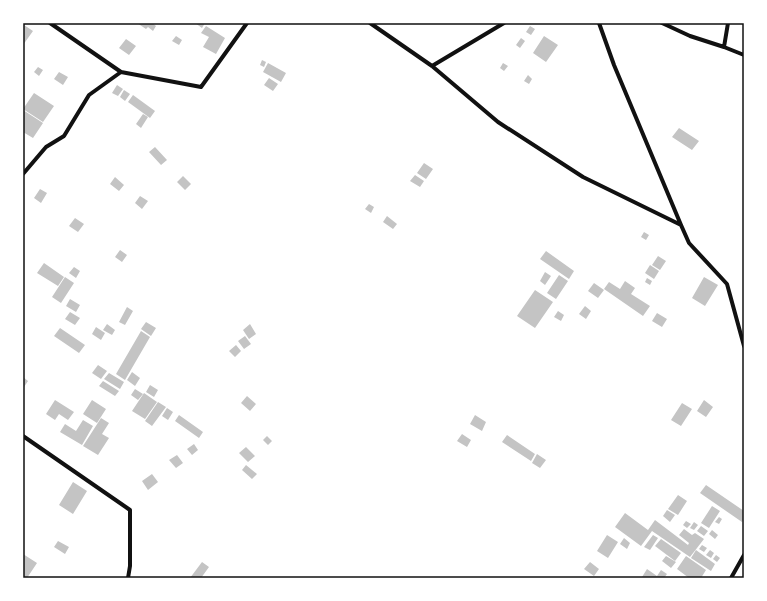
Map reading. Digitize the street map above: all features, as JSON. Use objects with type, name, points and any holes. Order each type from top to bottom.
[{"type":"street","points":[[50,23],[121,72],[201,87],[246,23]]},
{"type":"street","points":[[370,23],[432,66],[498,122],[583,176],[681,225]]},
{"type":"street","points":[[432,66],[504,23]]},
{"type":"street","points":[[599,23],[614,65],[689,243],[726,284],[744,346]]},
{"type":"street","points":[[662,23],[690,36],[724,46],[744,55]]},
{"type":"street","points":[[724,46],[728,23]]},
{"type":"street","points":[[23,174],[46,147],[64,136],[89,95],[121,72]]},
{"type":"street","points":[[23,436],[130,510],[130,566],[128,578]]},
{"type":"street","points":[[731,578],[744,554]]},
{"type":"building","points":[[137,23],[152,23],[156,26],[153,31],[148,27],[146,29]]},
{"type":"building","points":[[195,23],[205,23],[202,28]]},
{"type":"building","points":[[24,25],[33,31],[23,45],[23,27]]},
{"type":"building","points":[[206,26],[225,38],[216,54],[203,47],[209,37],[201,33]]},
{"type":"building","points":[[530,26],[535,29],[531,35],[526,32]]},
{"type":"building","points":[[176,36],[182,40],[179,45],[172,41]]},
{"type":"building","points":[[544,36],[558,45],[546,62],[533,53]]},
{"type":"building","points":[[521,38],[525,41],[520,48],[516,45]]},
{"type":"building","points":[[126,39],[136,46],[129,55],[119,48]]},
{"type":"building","points":[[262,60],[266,62],[264,67],[260,65]]},
{"type":"building","points":[[268,63],[286,73],[281,82],[263,72]]},
{"type":"building","points":[[503,63],[508,66],[504,71],[500,68]]},
{"type":"building","points":[[38,67],[43,70],[39,76],[34,72]]},
{"type":"building","points":[[59,72],[68,77],[63,85],[54,79]]},
{"type":"building","points":[[528,75],[532,79],[529,84],[524,81]]},
{"type":"building","points":[[269,78],[278,84],[273,91],[264,85]]},
{"type":"building","points":[[117,85],[123,89],[118,96],[112,93]]},
{"type":"building","points":[[124,90],[130,94],[125,101],[120,97]]},
{"type":"building","points":[[34,93],[54,106],[43,122],[23,109]]},
{"type":"building","points":[[133,95],[155,111],[150,118],[128,102]]},
{"type":"building","points":[[23,110],[43,123],[33,138],[23,132]]},
{"type":"building","points":[[143,114],[148,117],[141,128],[136,124]]},
{"type":"building","points":[[679,128],[699,141],[692,150],[672,137]]},
{"type":"building","points":[[155,147],[167,160],[161,165],[149,152]]},
{"type":"building","points":[[424,163],[433,169],[426,179],[417,173]]},
{"type":"building","points":[[415,175],[424,181],[420,187],[410,181]]},
{"type":"building","points":[[183,176],[191,184],[185,190],[177,182]]},
{"type":"building","points":[[115,177],[124,185],[119,191],[110,184]]},
{"type":"building","points":[[40,189],[47,193],[41,203],[34,198]]},
{"type":"building","points":[[140,196],[148,201],[142,209],[135,203]]},
{"type":"building","points":[[369,204],[374,207],[371,213],[365,209]]},
{"type":"building","points":[[387,216],[397,224],[393,229],[383,222]]},
{"type":"building","points":[[75,218],[84,224],[78,232],[69,226]]},
{"type":"building","points":[[644,232],[649,235],[646,240],[641,237]]},
{"type":"building","points":[[120,250],[127,255],[122,262],[115,257]]},
{"type":"building","points":[[546,251],[574,271],[569,279],[540,259]]},
{"type":"building","points":[[658,256],[666,261],[660,270],[652,265]]},
{"type":"building","points":[[44,263],[64,277],[58,286],[37,273]]},
{"type":"building","points":[[650,265],[659,271],[654,279],[645,273]]},
{"type":"building","points":[[74,267],[80,271],[76,278],[69,273]]},
{"type":"building","points":[[545,272],[551,276],[545,285],[540,281]]},
{"type":"building","points":[[559,275],[568,281],[556,299],[547,293]]},
{"type":"building","points":[[65,277],[74,283],[61,303],[52,297]]},
{"type":"building","points":[[704,277],[718,285],[705,306],[692,298]]},
{"type":"building","points":[[647,278],[652,281],[650,285],[645,282]]},
{"type":"building","points":[[625,281],[635,288],[631,294],[650,306],[643,316],[604,289],[609,282],[620,289]]},
{"type":"building","points":[[594,283],[604,290],[598,298],[588,291]]},
{"type":"building","points":[[535,290],[553,302],[535,328],[517,316]]},
{"type":"building","points":[[70,299],[80,305],[76,312],[66,306]]},
{"type":"building","points":[[585,306],[591,311],[586,319],[579,314]]},
{"type":"building","points":[[127,307],[133,311],[125,325],[119,322]]},
{"type":"building","points":[[558,311],[564,315],[561,321],[554,317]]},
{"type":"building","points":[[70,312],[80,318],[75,325],[65,319]]},
{"type":"building","points":[[657,313],[667,319],[662,327],[652,321]]},
{"type":"building","points":[[146,322],[156,328],[151,336],[141,329]]},
{"type":"building","points":[[107,324],[115,330],[112,335],[103,330]]},
{"type":"building","points":[[250,324],[256,334],[249,339],[243,330]]},
{"type":"building","points":[[96,327],[105,333],[101,340],[92,334]]},
{"type":"building","points":[[60,328],[85,345],[79,353],[54,336]]},
{"type":"building","points":[[141,331],[150,337],[125,380],[116,374]]},
{"type":"building","points":[[245,336],[251,344],[244,349],[238,341]]},
{"type":"building","points":[[236,345],[241,351],[235,357],[229,351]]},
{"type":"building","points":[[98,365],[107,371],[101,379],[92,373]]},
{"type":"building","points":[[132,372],[140,378],[135,386],[127,380]]},
{"type":"building","points":[[109,373],[124,382],[120,389],[104,379]]},
{"type":"building","points":[[23,377],[28,381],[24,387],[23,386]]},
{"type":"building","points":[[103,381],[119,391],[115,396],[99,386]]},
{"type":"building","points":[[150,385],[158,390],[154,397],[146,392]]},
{"type":"building","points":[[135,389],[143,394],[138,400],[131,395]]},
{"type":"building","points":[[144,393],[157,402],[145,419],[132,411]]},
{"type":"building","points":[[247,396],[256,404],[250,411],[241,403]]},
{"type":"building","points":[[55,400],[74,412],[68,420],[59,414],[55,420],[46,414]]},
{"type":"building","points":[[92,400],[106,409],[97,423],[83,414]]},
{"type":"building","points":[[704,400],[713,407],[706,417],[697,411]]},
{"type":"building","points":[[158,402],[166,407],[152,426],[145,421]]},
{"type":"building","points":[[682,403],[692,409],[681,426],[671,420]]},
{"type":"building","points":[[167,408],[173,412],[168,420],[162,416]]},
{"type":"building","points":[[179,415],[203,432],[199,438],[175,421]]},
{"type":"building","points":[[475,415],[486,422],[482,431],[470,424]]},
{"type":"building","points":[[101,418],[109,423],[102,434],[109,438],[98,455],[83,446]]},
{"type":"building","points":[[83,420],[93,426],[82,445],[60,432],[65,424],[76,431]]},
{"type":"building","points":[[462,434],[471,440],[467,447],[457,441]]},
{"type":"building","points":[[507,435],[535,454],[531,461],[502,442]]},
{"type":"building","points":[[267,436],[272,441],[268,445],[263,440]]},
{"type":"building","points":[[194,444],[198,450],[192,455],[187,449]]},
{"type":"building","points":[[246,447],[255,456],[248,462],[239,453]]},
{"type":"building","points":[[537,454],[546,460],[540,468],[532,463]]},
{"type":"building","points":[[177,455],[183,463],[176,468],[169,460]]},
{"type":"building","points":[[246,465],[257,474],[252,479],[242,470]]},
{"type":"building","points":[[152,474],[158,482],[148,490],[142,481]]},
{"type":"building","points":[[73,482],[87,491],[73,514],[59,505]]},
{"type":"building","points":[[706,485],[744,511],[744,518],[742,522],[700,493]]},
{"type":"building","points":[[678,495],[687,501],[678,515],[668,509]]},
{"type":"building","points":[[712,506],[720,511],[709,528],[701,523]]},
{"type":"building","points":[[667,510],[675,515],[670,522],[663,516]]},
{"type":"building","points":[[625,513],[648,530],[655,520],[688,545],[689,543],[679,535],[684,529],[692,535],[695,533],[704,539],[690,557],[652,531],[641,546],[615,527]]},
{"type":"building","points":[[719,517],[722,519],[719,524],[715,522]]},
{"type":"building","points":[[686,521],[691,524],[687,528],[683,525]]},
{"type":"building","points":[[694,522],[698,525],[694,530],[690,528]]},
{"type":"building","points":[[701,526],[708,531],[704,536],[697,531]]},
{"type":"building","points":[[712,530],[718,535],[715,539],[709,534]]},
{"type":"building","points":[[607,535],[618,542],[608,558],[597,551]]},
{"type":"building","points":[[653,535],[658,538],[650,550],[644,547]]},
{"type":"building","points":[[624,538],[630,543],[627,549],[620,544]]},
{"type":"building","points":[[661,539],[681,553],[675,561],[655,546]]},
{"type":"building","points":[[58,541],[69,547],[65,554],[54,547]]},
{"type":"building","points":[[702,545],[707,548],[704,552],[699,549]]},
{"type":"building","points":[[696,550],[715,564],[711,571],[691,558]]},
{"type":"building","points":[[710,550],[714,553],[711,558],[706,555]]},
{"type":"building","points":[[23,554],[37,563],[27,578],[23,578]]},
{"type":"building","points":[[716,555],[720,558],[717,562],[713,559]]},
{"type":"building","points":[[666,556],[676,562],[671,568],[662,561]]},
{"type":"building","points":[[686,556],[706,570],[701,578],[689,578],[677,569]]},
{"type":"building","points":[[202,562],[209,567],[201,578],[190,578]]},
{"type":"building","points":[[590,562],[599,569],[594,576],[584,569]]},
{"type":"building","points":[[647,569],[657,576],[661,570],[667,574],[664,578],[643,578],[642,577]]}]
